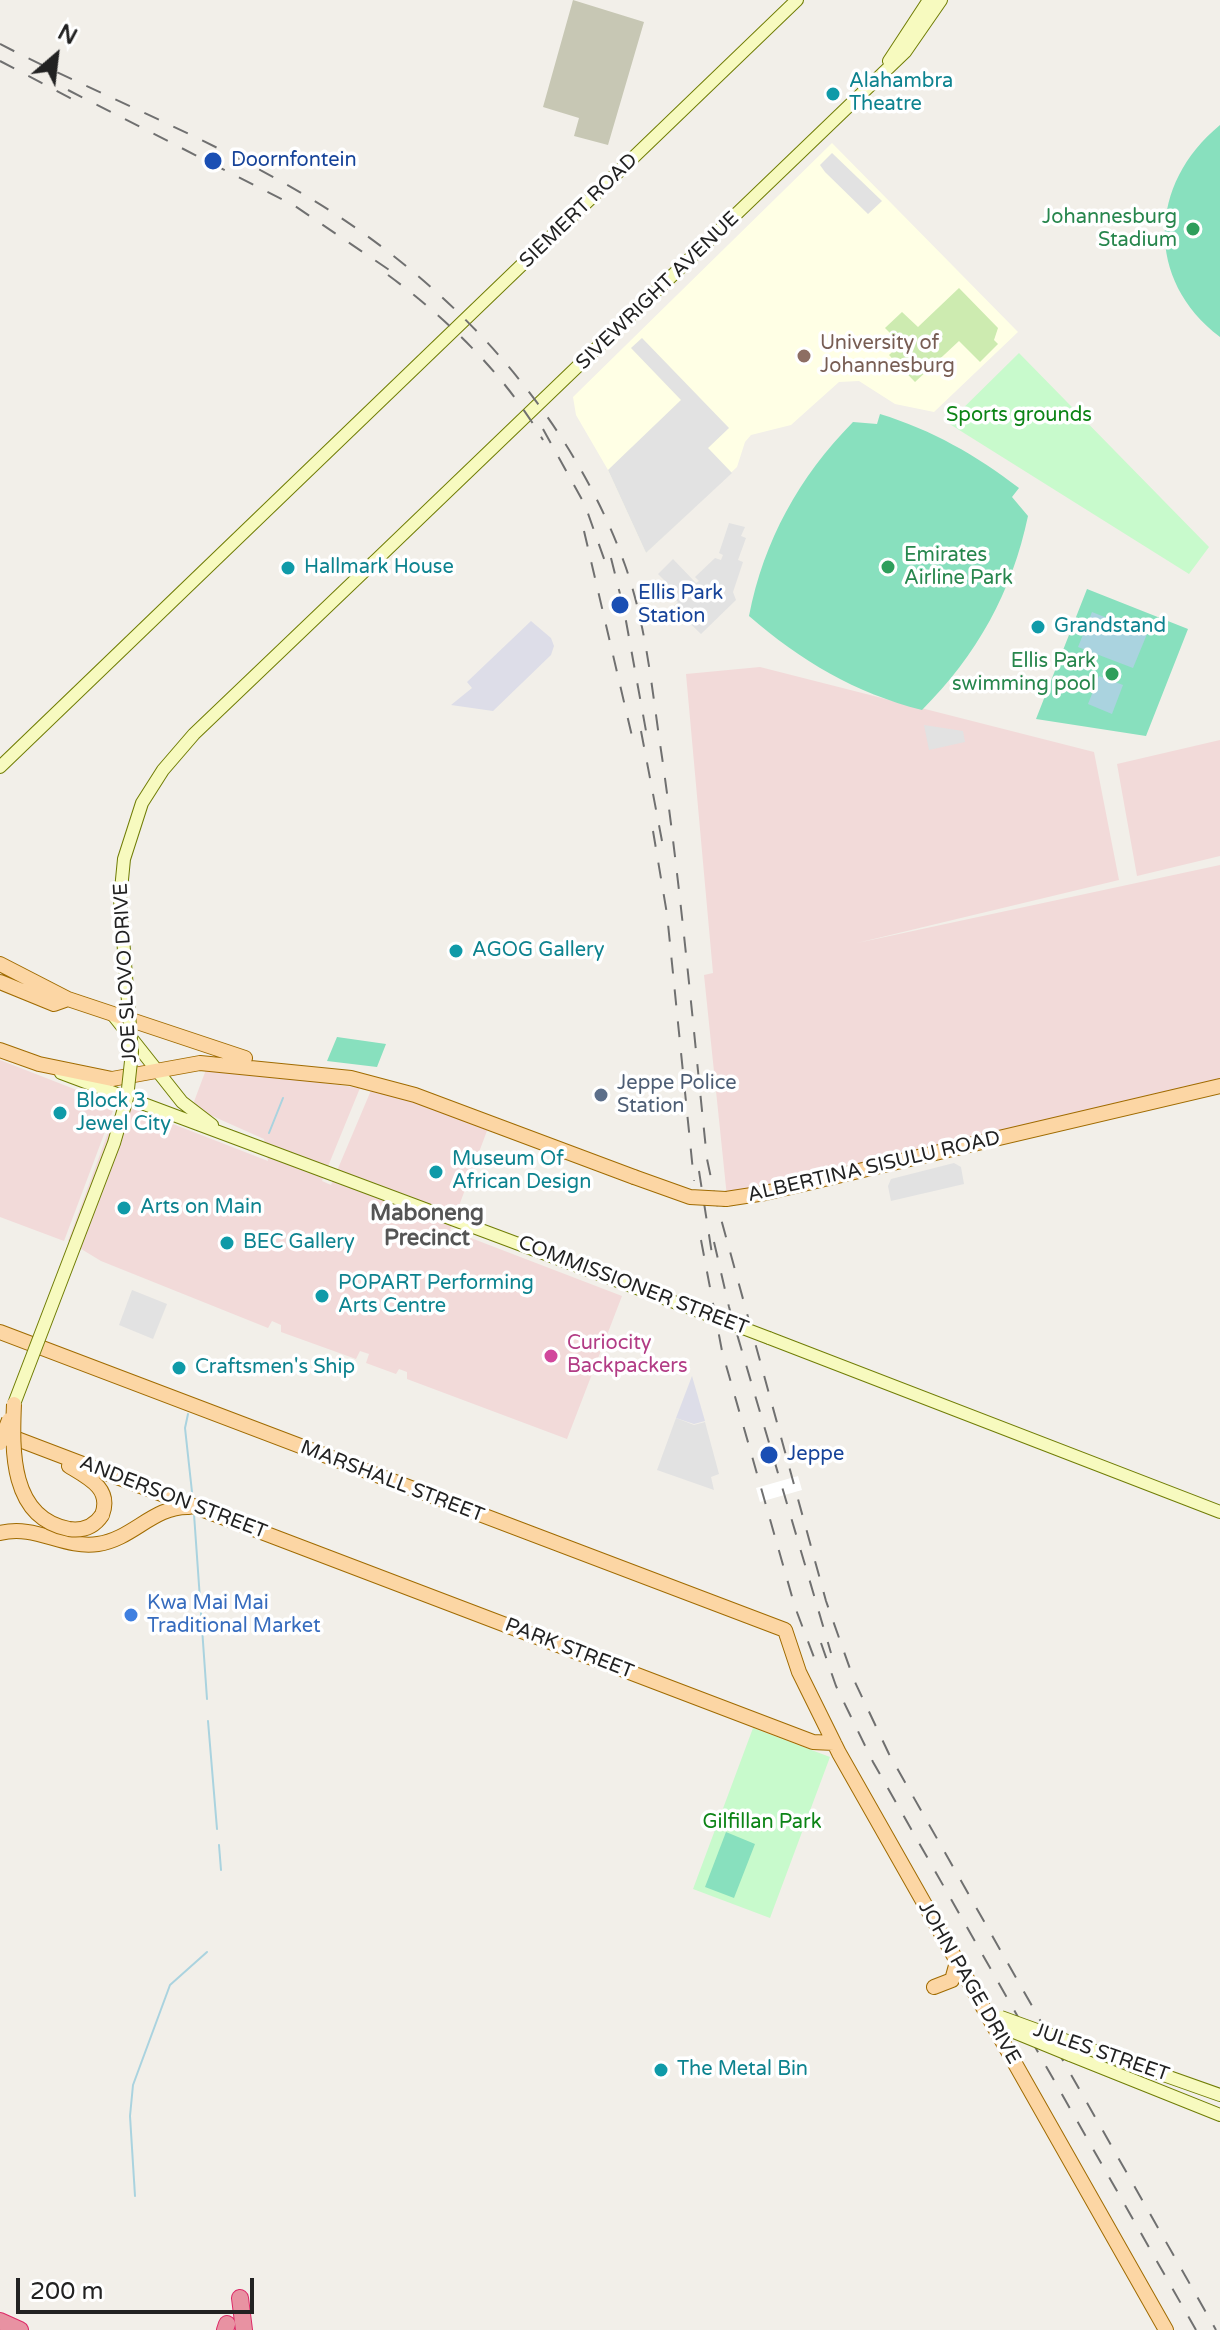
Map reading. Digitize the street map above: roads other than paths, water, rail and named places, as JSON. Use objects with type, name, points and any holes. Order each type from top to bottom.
[{"type":"highway","points":[[240,2298],[244,2330]]},
{"type":"highway","points":[[0,2321],[20,2330]]},
{"type":"main road","name":"SIEMERT ROAD","points":[[0,767],[796,0]]},
{"type":"main road","points":[[882,75],[929,0]]},
{"type":"main road","points":[[882,75],[915,41],[941,0]]},
{"type":"main road","name":"SIVEWRIGHT AVENUE","points":[[433,506],[882,75]]},
{"type":"main road","name":"JOE SLOVO DRIVE","points":[[0,1443],[114,1143],[127,1098],[132,1052],[120,900],[124,859],[142,803],[163,770],[194,734],[433,506]]},
{"type":"main road","name":"ALBERTINA SISULU ROAD","points":[[0,964],[68,999],[236,1057],[324,1069],[415,1095],[690,1197],[726,1199],[765,1193],[1220,1086]]},
{"type":"main road","points":[[0,982],[50,1003],[61,1004],[68,999]]},
{"type":"main road","points":[[113,1015],[190,1110],[228,1135]]},
{"type":"main road","name":"COMMISSIONER STREET","points":[[0,1050],[706,1314],[1220,1512]]},
{"type":"main road","name":"ALBERTINA SISULU ROAD","points":[[39,1064],[112,1079],[216,1064],[351,1078]]},
{"type":"main road","name":"MARSHALL STREET","points":[[0,1332],[785,1630]]},
{"type":"main road","points":[[14,1404],[14,1468],[28,1501],[48,1520],[70,1529],[85,1528],[102,1515],[105,1502],[101,1488],[46,1451]]},
{"type":"main road","name":"ANDERSON STREET","points":[[0,1433],[346,1564]]},
{"type":"main road","points":[[0,1533],[31,1530],[69,1542],[101,1544],[125,1534],[159,1512],[176,1507],[198,1507]]},
{"type":"main road","name":"PARK STREET","points":[[346,1564],[813,1742],[834,1743]]},
{"type":"main road","name":"JOHN PAGE DRIVE","points":[[785,1630],[799,1672],[834,1743],[957,1962],[995,2019],[1166,2330]]},
{"type":"main road","points":[[791,1733],[810,1731],[821,1719]]},
{"type":"main road","points":[[934,1987],[954,1978],[957,1962]]},
{"type":"main road","name":"JULES STREET","points":[[995,2019],[1070,2048],[1124,2060],[1220,2095]]},
{"type":"main road","name":"JULES STREET","points":[[1070,2048],[1117,2076],[1220,2115]]},
{"type":"main road","points":[[1117,2076],[1124,2060]]},
{"type":"water","points":[[1092,612],[1147,634],[1133,668],[1078,647]]},
{"type":"water","points":[[1099,676],[1123,685],[1112,714],[1088,704]]},
{"type":"waterway","points":[[269,1133],[283,1098]]},
{"type":"waterway","points":[[188,1414],[185,1428],[192,1492]]},
{"type":"waterway","points":[[194,1514],[207,1699]]},
{"type":"waterway","points":[[208,1721],[217,1829]]},
{"type":"waterway","points":[[219,1845],[221,1870]]},
{"type":"waterway","points":[[135,2196],[130,2116],[133,2085],[170,1985],[207,1952]]},
{"type":"railway","points":[[0,44],[249,164],[329,210],[377,243],[466,320],[543,410],[575,459],[625,565],[639,612],[675,857],[707,1159],[826,1601],[854,1680],[889,1754],[1216,2330]]},
{"type":"railway","points":[[0,61],[74,100]]},
{"type":"railway","points":[[68,90],[295,206],[401,278]]},
{"type":"railway","points":[[388,275],[433,311],[474,350],[511,393],[543,440]]},
{"type":"railway","points":[[543,429],[585,505],[608,570]]},
{"type":"railway","points":[[584,531],[635,749]]},
{"type":"railway","points":[[611,558],[624,610],[648,742]]},
{"type":"railway","points":[[641,731],[662,841]]},
{"type":"railway","points":[[653,831],[667,914],[694,1181]]},
{"type":"railway","points":[[699,1171],[712,1254]]},
{"type":"railway","points":[[701,1240],[722,1351],[795,1607],[818,1668]]},
{"type":"railway","points":[[714,1242],[729,1307],[831,1653]]},
{"type":"railway","points":[[821,1643],[836,1686],[873,1762],[1196,2330]]},
{"type":"place","name":"Alahambra Theatre","points":[[833,94]]},
{"type":"place","name":"Doornfontein","points":[[213,161]]},
{"type":"place","name":"Johannesburg Stadium","points":[[1193,229]]},
{"type":"place","name":"University of Johannesburg","points":[[804,356]]},
{"type":"place","name":"Emirates Airline Park","points":[[888,567]]},
{"type":"place","name":"Hallmark House","points":[[288,568]]},
{"type":"place","name":"Ellis Park Station","points":[[620,605]]},
{"type":"place","name":"Grandstand","points":[[1038,627]]},
{"type":"place","name":"Ellis Park swimming pool","points":[[1112,674]]},
{"type":"place","name":"AGOG Gallery","points":[[456,951]]},
{"type":"place","name":"Jeppe Police Station","points":[[601,1095]]},
{"type":"place","name":"Block 3 Jewel City","points":[[60,1113]]},
{"type":"place","name":"Museum Of African Design","points":[[436,1172]]},
{"type":"place","name":"Arts on Main","points":[[124,1208]]},
{"type":"place","name":"BEC Gallery","points":[[227,1243]]},
{"type":"place","name":"POPART Performing Arts Centre","points":[[322,1296]]},
{"type":"place","name":"Curiocity Backpackers","points":[[551,1356]]},
{"type":"place","name":"Craftsmen's Ship","points":[[179,1368]]},
{"type":"place","name":"Jeppe","points":[[769,1455]]},
{"type":"place","name":"Kwa Mai Mai Traditional Market","points":[[131,1615]]},
{"type":"place","name":"The Metal Bin","points":[[661,2070]]},
{"type":"district","name":"Maboneng Precinct","points":[[427,1226]]},
{"type":"park label","name":"Sports grounds","points":[[1019,416]]},
{"type":"park label","name":"Gilfillan Park","points":[[762,1823]]}]
